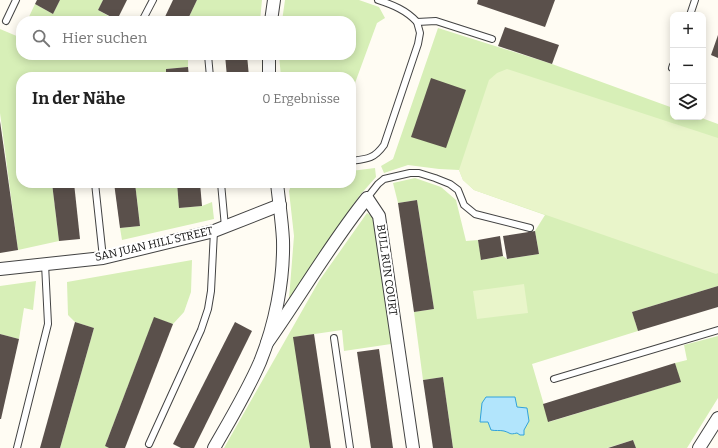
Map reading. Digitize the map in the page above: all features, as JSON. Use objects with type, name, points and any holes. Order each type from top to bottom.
[{"type":"street","points":[[272,16],[274,0]]},
{"type":"street","points":[[269,60],[269,72]]},
{"type":"street","points":[[214,448],[250,383],[267,343],[276,309],[282,272],[283,241],[278,188]]},
{"type":"street","points":[[267,343],[346,224],[367,198]]},
{"type":"street","name":"BULL RUN COURT","points":[[367,198],[380,216],[413,448]]},
{"type":"street","name":"SAN JUAN HILL STREET","points":[[0,269],[103,258],[219,229],[280,205]]},
{"type":"street","points":[[699,448],[718,418]]},
{"type":"lane","points":[[6,21],[16,0]]},
{"type":"lane","points":[[144,16],[152,0]]},
{"type":"lane","points":[[356,160],[368,159],[374,156],[384,145],[418,44],[420,33],[417,22],[410,14],[401,8],[378,0]]},
{"type":"lane","points":[[691,12],[695,0]]},
{"type":"lane","points":[[417,22],[436,21],[492,39]]},
{"type":"lane","points":[[208,60],[210,72]]},
{"type":"lane","points":[[367,198],[384,179],[410,173],[419,173],[450,184],[458,190],[464,205],[475,214],[530,228]]},
{"type":"lane","points":[[96,188],[103,258]]},
{"type":"lane","points":[[149,444],[201,330],[208,309],[219,229],[220,188]]},
{"type":"lane","points":[[17,448],[48,324],[45,264]]},
{"type":"lane","points":[[554,379],[718,330]]},
{"type":"lane","points":[[334,338],[350,448]]},
{"type":"green space","points":[[60,0],[103,0],[98,10],[108,16],[29,16],[35,4],[53,14]]},
{"type":"green space","points":[[197,0],[262,0],[260,16],[189,16]]},
{"type":"green space","points":[[285,0],[359,0],[379,7],[385,18],[377,23],[356,80],[356,72],[281,72],[279,60],[356,60],[356,16],[283,16]]},
{"type":"green space","points":[[438,28],[552,64],[670,107],[670,120],[706,120],[718,124],[718,286],[632,312],[638,331],[532,364],[549,422],[680,382],[675,363],[687,360],[684,345],[718,336],[718,398],[687,448],[636,448],[633,440],[607,448],[453,448],[443,377],[423,380],[414,312],[434,309],[417,200],[398,203],[393,183],[415,178],[441,187],[456,200],[466,241],[478,240],[482,260],[503,256],[507,259],[539,254],[535,231],[545,215],[474,190],[463,180],[459,170],[408,165],[384,173],[381,166],[393,159]]},
{"type":"green space","points":[[0,29],[16,36],[16,60],[188,60],[188,67],[166,69],[166,72],[16,72],[16,188],[53,188],[59,241],[18,250],[0,113]]},
{"type":"green space","points":[[507,69],[718,138],[718,273],[716,274],[474,190],[463,180],[459,170],[489,80],[497,73]]},
{"type":"green space","points":[[375,168],[376,177],[360,195],[289,299],[294,236],[289,191],[290,188],[356,188],[356,170]]},
{"type":"green space","points":[[136,188],[177,188],[179,208],[202,206],[212,202],[214,219],[122,240],[120,228],[140,226]]},
{"type":"green space","points":[[367,213],[374,218],[391,344],[344,351],[342,330],[294,337],[310,448],[224,448],[319,281]]},
{"type":"green space","points":[[192,260],[191,292],[184,312],[173,324],[154,318],[105,446],[109,448],[60,448],[94,328],[75,322],[68,315],[67,282]]},
{"type":"green space","points":[[36,281],[33,310],[24,308],[19,339],[0,334],[0,286]]},
{"type":"green space","points":[[524,284],[528,313],[477,319],[473,291]]},
{"type":"water","points":[[486,397],[515,397],[517,407],[527,408],[529,421],[524,430],[524,435],[491,430],[488,422],[480,422],[482,403]]},
{"type":"building","points":[[37,0],[60,0],[53,14],[35,4]]},
{"type":"building","points":[[103,0],[127,0],[119,16],[109,16],[98,10]]},
{"type":"building","points":[[173,0],[197,0],[189,16],[165,16]]},
{"type":"building","points":[[478,0],[555,0],[545,27],[477,4]]},
{"type":"building","points":[[505,27],[559,45],[552,64],[498,46]]},
{"type":"building","points":[[718,35],[718,58],[711,55]]},
{"type":"building","points":[[225,60],[247,60],[249,72],[227,72]]},
{"type":"building","points":[[188,67],[188,72],[166,72],[166,69]]},
{"type":"building","points":[[431,78],[466,90],[446,148],[411,137]]},
{"type":"building","points":[[0,121],[18,250],[0,253]]},
{"type":"building","points":[[53,188],[75,188],[80,239],[59,241]]},
{"type":"building","points":[[115,188],[136,188],[140,226],[120,228]]},
{"type":"building","points":[[177,188],[200,188],[202,206],[179,208]]},
{"type":"building","points":[[417,200],[434,309],[414,312],[398,203]]},
{"type":"building","points":[[535,231],[539,254],[507,259],[503,236]]},
{"type":"building","points":[[500,236],[503,256],[481,260],[478,240]]},
{"type":"building","points":[[718,286],[718,307],[638,331],[632,312]]},
{"type":"building","points":[[154,317],[173,324],[125,448],[109,448],[105,446]]},
{"type":"building","points":[[75,322],[94,328],[60,448],[40,448]]},
{"type":"building","points":[[235,322],[252,331],[194,448],[181,448],[173,444]]},
{"type":"building","points":[[0,334],[19,339],[1,419],[0,419]]},
{"type":"building","points":[[314,334],[331,448],[310,448],[293,337]]},
{"type":"building","points":[[379,349],[393,448],[371,448],[357,352]]},
{"type":"building","points":[[675,363],[681,382],[548,422],[543,404]]},
{"type":"building","points":[[443,377],[453,448],[433,448],[423,380]]},
{"type":"building","points":[[633,440],[636,448],[608,448]]}]
